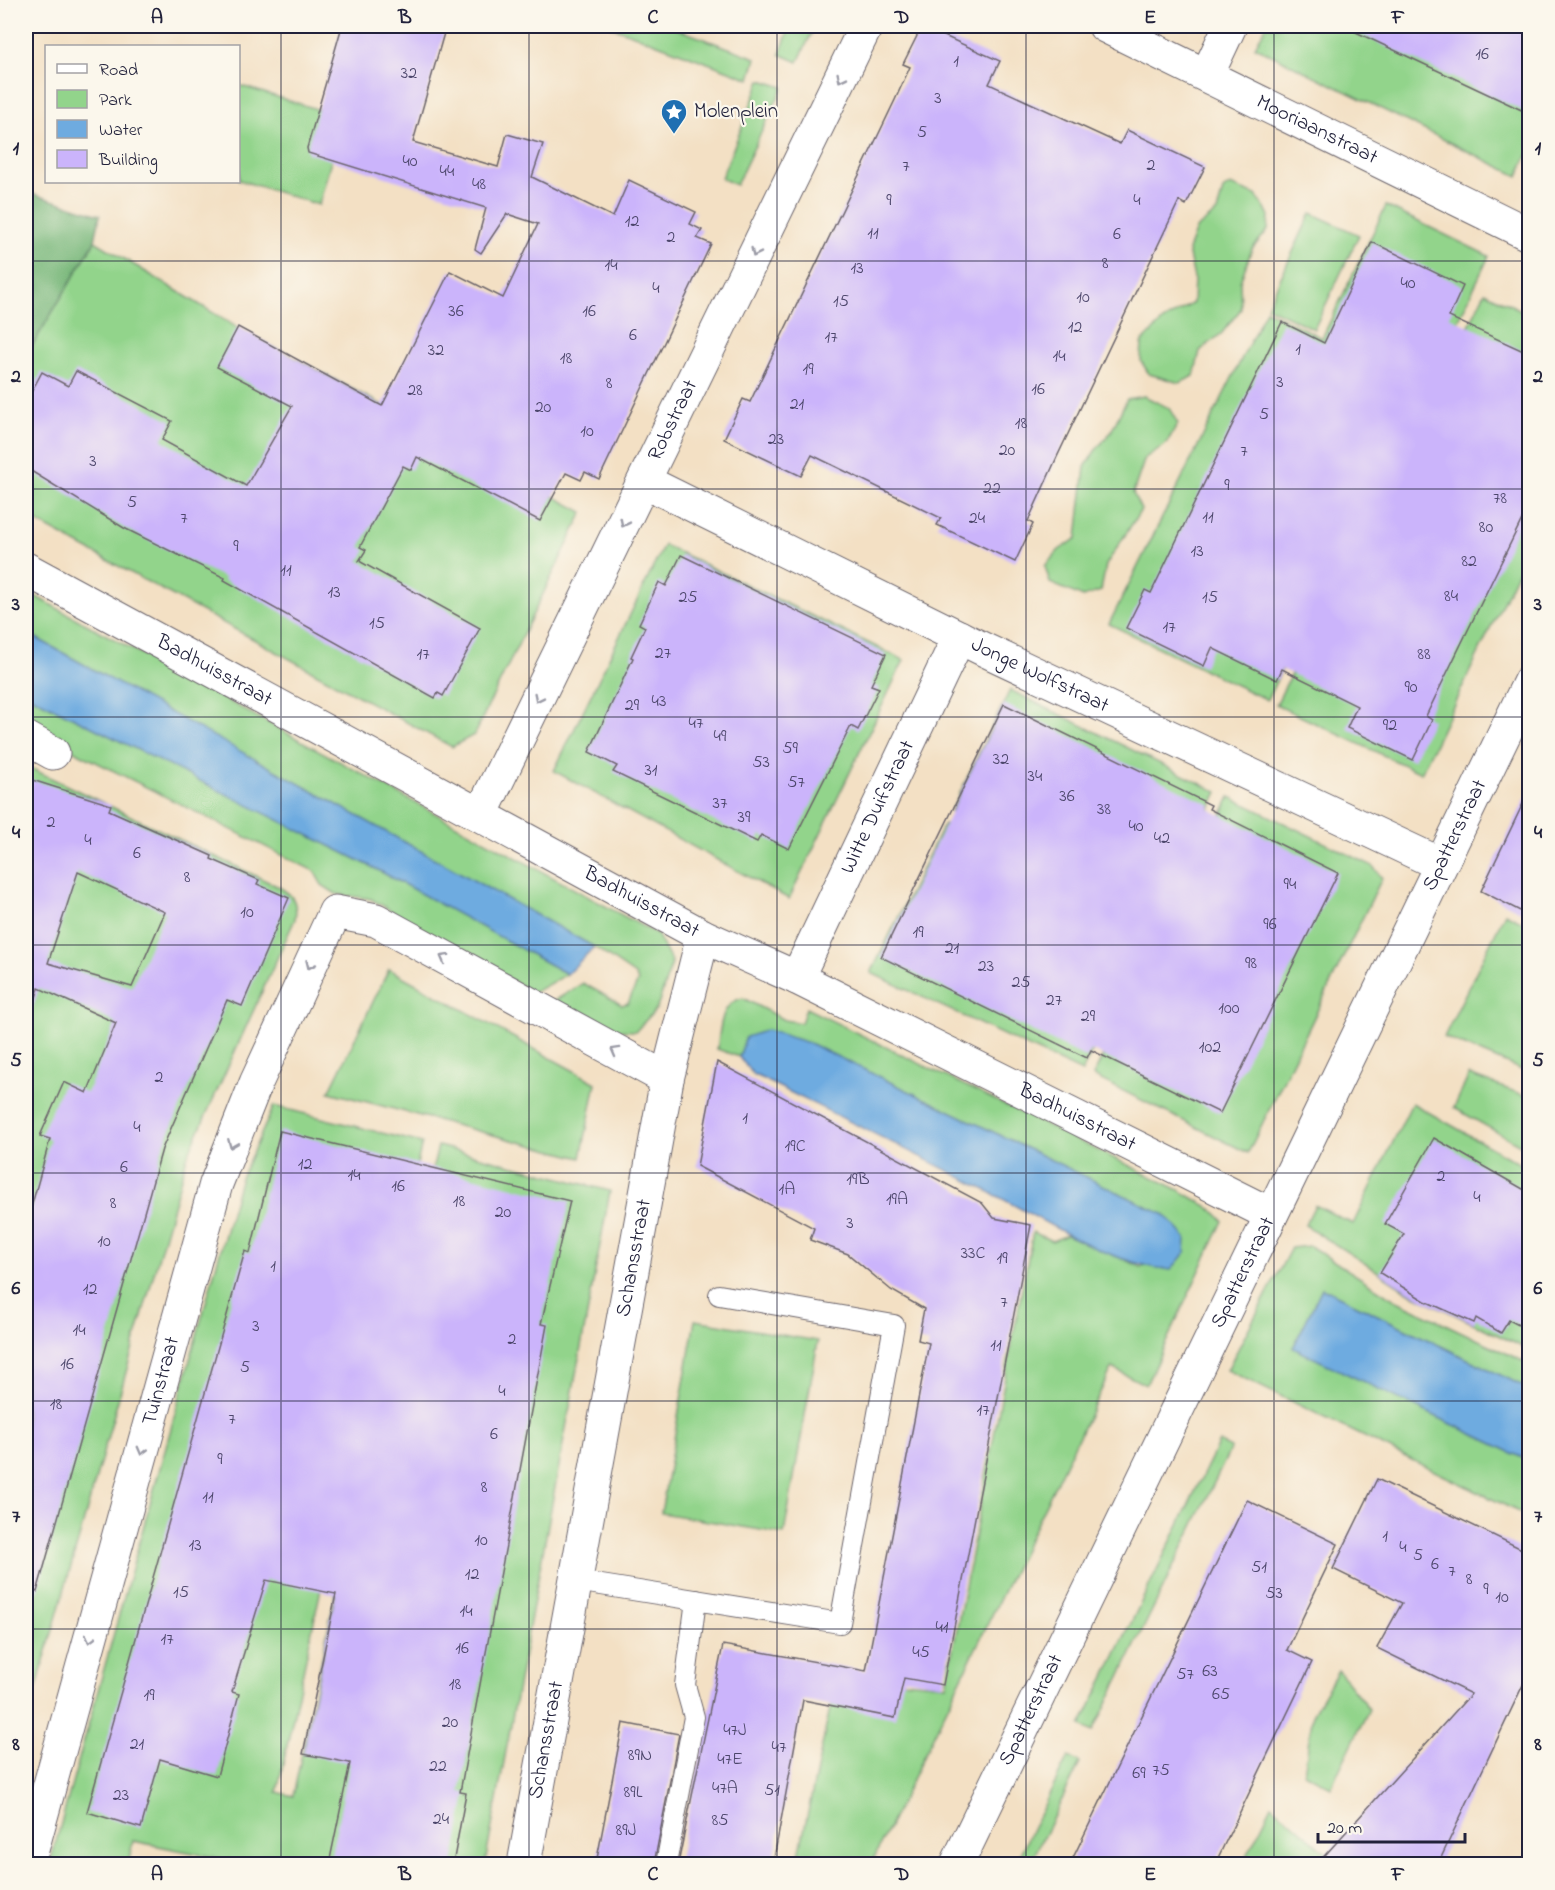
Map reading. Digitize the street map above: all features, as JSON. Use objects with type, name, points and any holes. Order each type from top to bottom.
[{"type":"street","name":"Robstraat","points":[[481,814],[867,26]]},
{"type":"street","name":"Mooriaanstraat","points":[[1105,26],[1530,235]]},
{"type":"street","points":[[1207,75],[1230,26]]},
{"type":"street","name":"Jonge Wolfstraat","points":[[644,481],[959,637],[1440,864]]},
{"type":"street","name":"Badhuisstraat","points":[[26,569],[703,936],[797,978],[1270,1214]]},
{"type":"street","name":"Witte Duifstraat","points":[[797,978],[959,637]]},
{"type":"street","name":"Spatterstraat","points":[[957,1864],[1530,681]]},
{"type":"street","name":"Tuinstraat","points":[[28,1864],[216,1184],[256,1083],[335,912],[376,920],[667,1079]]},
{"type":"street","name":"Schansstraat","points":[[524,1864],[667,1079],[703,936]]},
{"type":"lane","points":[[576,1581],[840,1623],[894,1325],[719,1295]]},
{"type":"lane","points":[[666,1864],[694,1717],[685,1685],[696,1600]]},
{"type":"green space","points":[[610,26],[669,26],[756,58],[750,79]]},
{"type":"green space","points":[[790,26],[815,26],[798,62],[780,54]]},
{"type":"green space","points":[[1266,26],[1529,26],[1529,152],[1518,176],[1255,47]]},
{"type":"green space","points":[[761,80],[783,87],[736,185],[721,178]]},
{"type":"green space","points":[[240,86],[343,117],[319,205],[240,180]]},
{"type":"green space","points":[[1230,185],[1256,195],[1269,215],[1268,230],[1252,249],[1240,282],[1241,309],[1222,333],[1200,351],[1194,376],[1180,383],[1149,374],[1141,361],[1142,342],[1163,321],[1193,303],[1194,278],[1188,250],[1196,229],[1217,212],[1223,190]]},
{"type":"green space","points":[[26,192],[100,215],[95,241],[26,356]]},
{"type":"green space","points":[[1386,206],[1489,256],[1423,395],[1417,393],[1267,700],[1109,624],[1266,310],[1322,338]]},
{"type":"green space","points":[[1311,213],[1359,235],[1314,329],[1267,307]]},
{"type":"green space","points":[[95,241],[238,328],[583,512],[474,735],[452,747],[26,516],[26,356]]},
{"type":"green space","points":[[1485,292],[1529,314],[1529,548],[1421,773],[1276,705],[1415,421],[1422,424]]},
{"type":"green space","points":[[1144,396],[1169,408],[1178,424],[1166,444],[1145,458],[1133,493],[1141,510],[1106,565],[1101,591],[1083,597],[1050,583],[1045,566],[1059,550],[1077,538],[1085,467],[1111,432],[1127,399]]},
{"type":"green space","points":[[664,545],[904,660],[789,899],[554,771]]},
{"type":"green space","points":[[26,594],[31,594],[657,934],[672,963],[657,1008],[636,1031],[605,1030],[551,1003],[583,983],[622,1005],[628,1003],[638,981],[635,975],[594,947],[27,633],[26,637]]},
{"type":"green space","points":[[1010,690],[1218,792],[1170,891],[1182,896],[1230,797],[1373,866],[1382,878],[1248,1153],[1093,1076],[1142,977],[1131,972],[1082,1072],[871,973],[944,824],[1105,903],[1111,891],[951,811]]},
{"type":"green space","points":[[26,694],[378,870],[567,974],[533,993],[371,899],[336,894],[322,885],[314,871],[26,727]]},
{"type":"green space","points":[[26,766],[279,887],[293,900],[296,913],[187,1157],[26,1725]]},
{"type":"green space","points":[[1505,913],[1529,925],[1529,1073],[1444,1037]]},
{"type":"green space","points":[[389,969],[596,1083],[581,1158],[329,1092]]},
{"type":"green space","points":[[743,998],[784,1020],[801,1023],[806,1008],[1179,1190],[1212,1209],[1223,1221],[1146,1385],[1112,1368],[871,1864],[797,1864],[837,1675],[946,1685],[1033,1232],[1052,1241],[1067,1235],[1141,1267],[1186,1238],[1165,1215],[809,1043],[746,1037],[739,1057],[717,1049],[725,1011],[729,1005]]},
{"type":"green space","points":[[1469,1075],[1529,1097],[1529,1150],[1454,1108]]},
{"type":"green space","points":[[1412,1103],[1529,1169],[1529,1350],[1414,1295],[1305,1225],[1315,1205],[1353,1224]]},
{"type":"green space","points":[[274,1106],[422,1143],[364,1390],[277,1792],[293,1796],[358,1486],[438,1146],[610,1191],[485,1864],[248,1864],[133,1841],[128,1864],[50,1863],[240,1180]]},
{"type":"green space","points":[[1310,1246],[1395,1300],[1529,1364],[1529,1389],[1322,1288],[1293,1348],[1529,1461],[1529,1517],[1227,1370],[1291,1248]]},
{"type":"green space","points":[[695,1320],[818,1341],[784,1534],[661,1513]]},
{"type":"green space","points":[[1219,1442],[1231,1448],[1093,1732],[1081,1726]]},
{"type":"green space","points":[[1338,1670],[1369,1709],[1331,1787],[1304,1773],[1313,1713]]},
{"type":"green space","points":[[1068,1757],[1080,1763],[1030,1864],[1015,1864]]},
{"type":"green space","points":[[1272,1805],[1339,1864],[1243,1864]]},
{"type":"water","points":[[27,633],[594,947],[567,974],[378,870],[26,694]]},
{"type":"water","points":[[767,1030],[809,1043],[1165,1215],[1186,1238],[1185,1253],[1171,1270],[1147,1266],[1102,1251],[935,1164],[753,1074],[739,1057],[746,1037]]},
{"type":"water","points":[[1322,1288],[1529,1389],[1529,1461],[1293,1348]]},
{"type":"building","points":[[342,26],[446,26],[413,142],[498,167],[507,134],[543,144],[532,177],[613,217],[629,180],[696,212],[690,224],[702,230],[697,238],[711,244],[599,479],[585,472],[581,480],[566,473],[540,521],[417,457],[411,470],[403,466],[360,547],[366,550],[359,561],[480,628],[443,696],[438,693],[435,698],[224,580],[225,578],[124,528],[26,468],[26,402],[42,372],[68,386],[76,371],[172,421],[162,440],[246,486],[292,406],[217,367],[238,327],[382,406],[450,271],[503,298],[538,224],[507,214],[481,253],[475,249],[486,208],[308,153],[307,148]]},
{"type":"building","points":[[922,26],[1000,61],[989,84],[1120,144],[1127,130],[1205,167],[1186,205],[1179,201],[1057,457],[1028,521],[1033,524],[1015,562],[937,525],[941,518],[812,455],[801,476],[724,439],[743,399],[750,402],[895,100],[910,67],[903,64]]},
{"type":"building","points":[[1343,26],[1530,26],[1530,114]]},
{"type":"building","points":[[1372,242],[1463,286],[1449,317],[1530,354],[1530,503],[1426,716],[1432,720],[1413,760],[1347,728],[1357,706],[1282,669],[1277,680],[1212,648],[1204,666],[1126,628],[1145,590],[1151,593],[1282,322],[1324,343]]},
{"type":"building","points":[[681,555],[886,654],[871,685],[879,688],[858,730],[851,726],[789,849],[761,835],[757,842],[613,772],[617,766],[589,752],[633,658],[631,657],[645,627],[639,624],[659,582],[666,586]]},
{"type":"building","points":[[1004,704],[1211,805],[1209,809],[1338,873],[1220,1113],[1091,1050],[1087,1058],[881,957]]},
{"type":"building","points":[[26,778],[111,805],[109,810],[212,856],[211,859],[259,880],[257,884],[289,898],[242,1006],[227,1000],[162,1149],[37,1592],[26,1590],[26,1226],[50,1139],[40,1136],[64,1082],[87,1093],[116,1023],[39,988],[33,1007],[26,1005]],"holes":[[[78,872],[165,912],[132,987],[48,963]]]},
{"type":"building","points":[[1530,789],[1530,916],[1481,891]]},
{"type":"building","points":[[717,1062],[982,1203],[994,1218],[1031,1225],[943,1685],[904,1678],[895,1718],[803,1700],[773,1864],[678,1864],[723,1645],[866,1671],[929,1343],[918,1340],[924,1309],[891,1290],[848,1254],[810,1240],[814,1228],[697,1166]]},
{"type":"building","points":[[280,1131],[570,1201],[541,1324],[547,1325],[460,1792],[466,1793],[453,1864],[329,1864],[350,1763],[303,1754],[336,1594],[266,1580],[232,1692],[239,1694],[217,1776],[160,1759],[141,1828],[87,1812],[245,1251],[250,1253]]},
{"type":"building","points":[[1434,1138],[1530,1193],[1530,1331],[1509,1320],[1501,1333],[1476,1318],[1474,1323],[1425,1301],[1380,1273],[1404,1234],[1385,1224]]},
{"type":"building","points":[[1377,1479],[1530,1553],[1530,1670],[1438,1864],[1317,1864],[1471,1694],[1377,1648],[1402,1603],[1333,1569]]},
{"type":"building","points":[[1247,1500],[1338,1544],[1287,1650],[1312,1662],[1215,1864],[1070,1864]]},
{"type":"building","points":[[623,1723],[679,1734],[654,1864],[596,1864]]},
{"type":"place","name":"Molenplein","points":[[674,135]]}]
